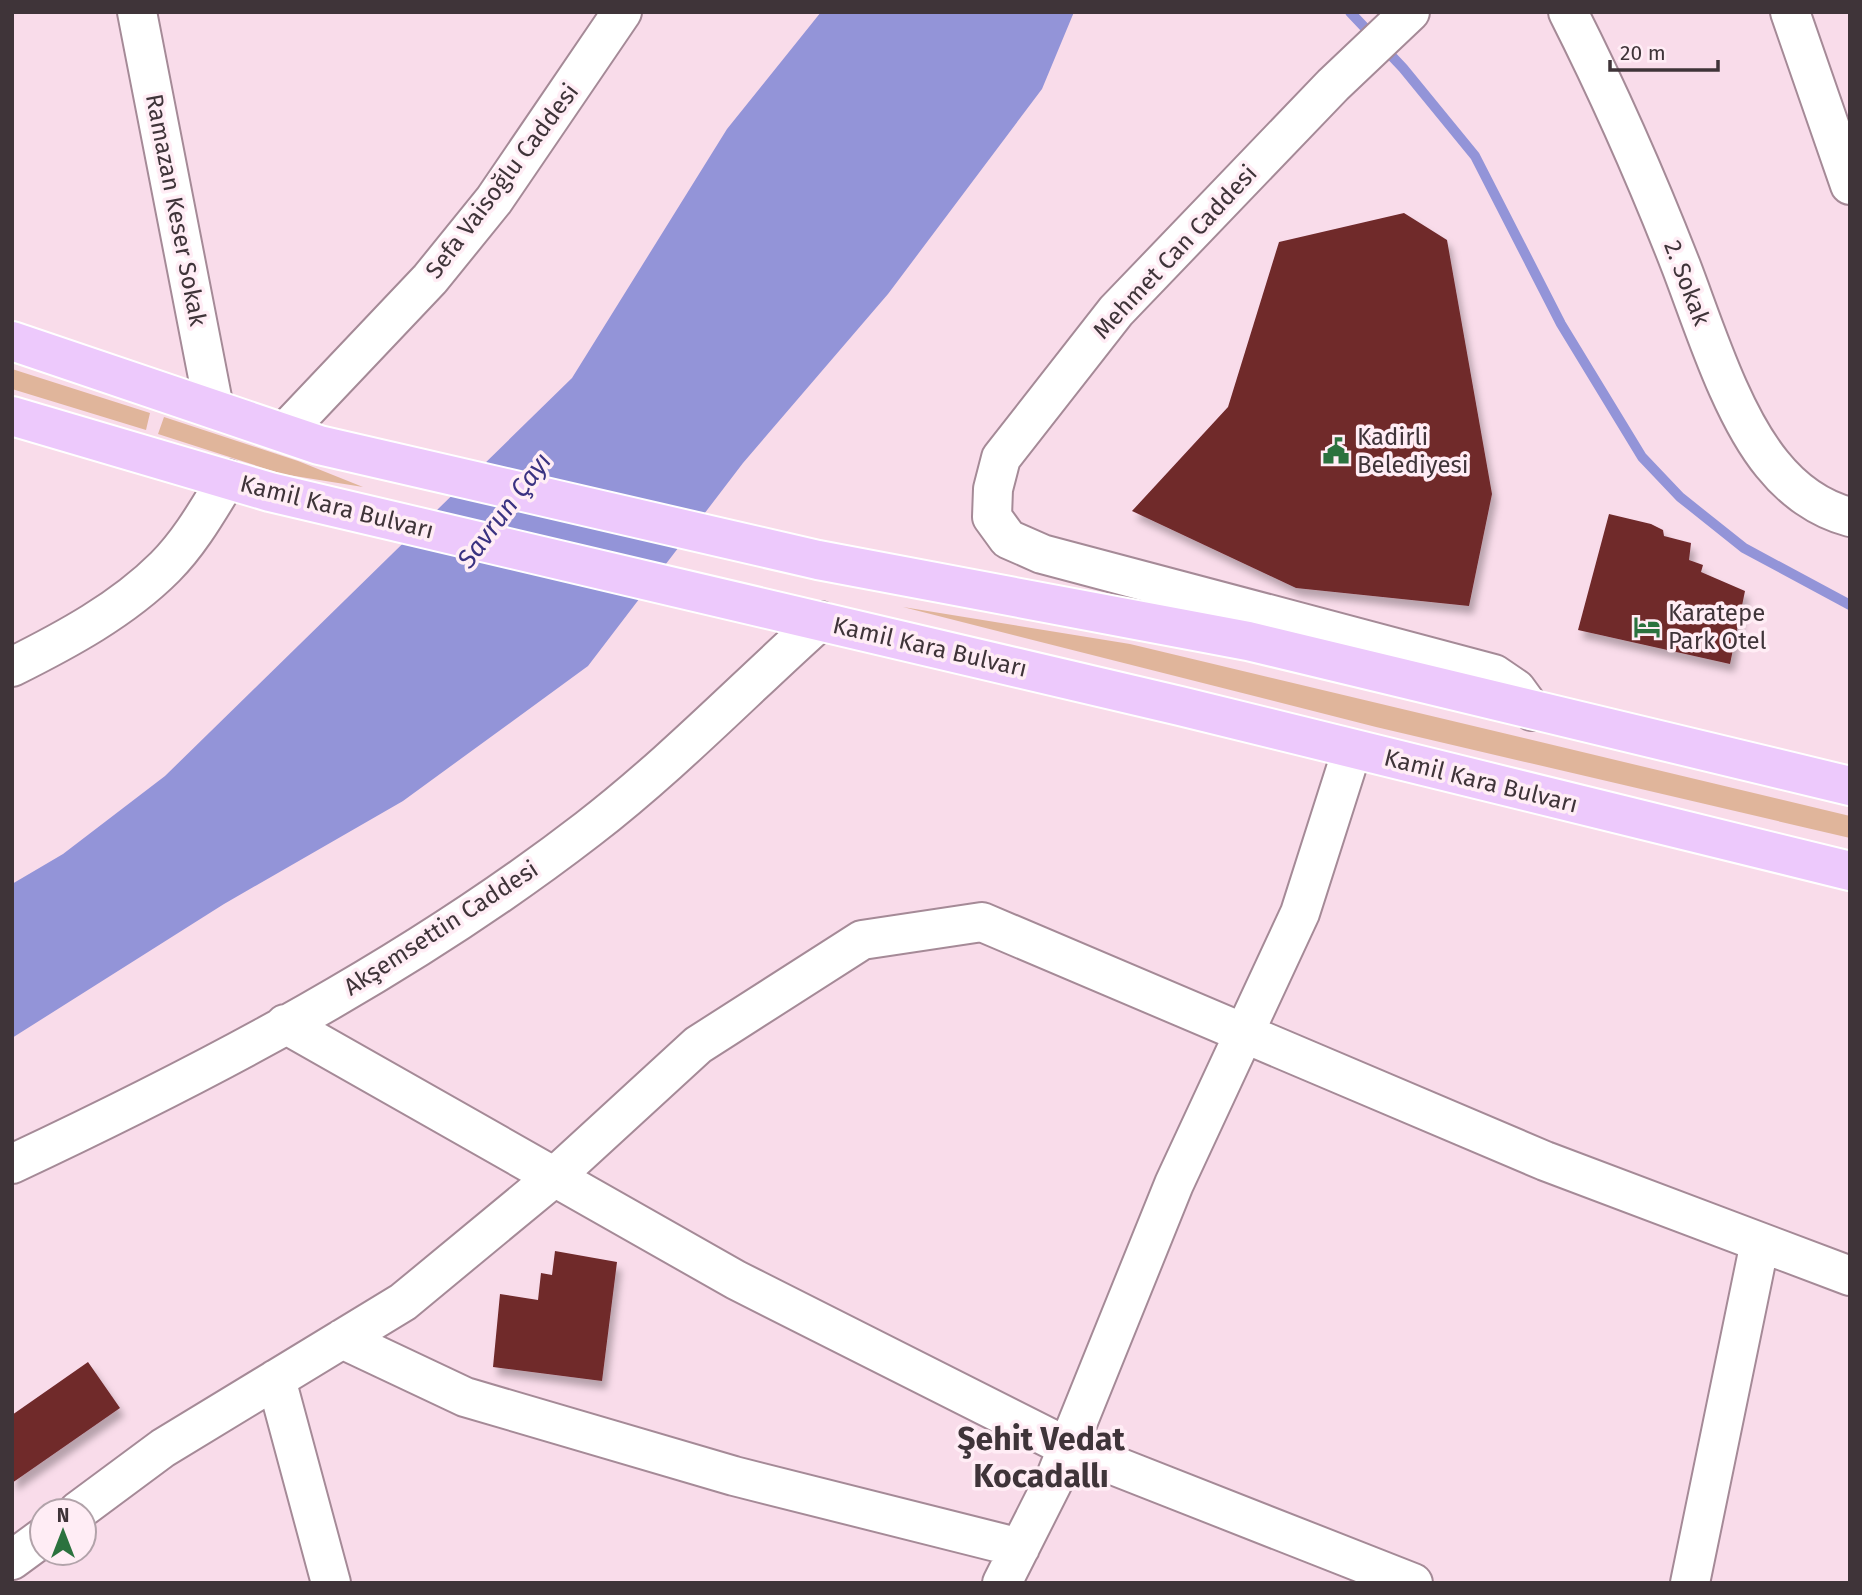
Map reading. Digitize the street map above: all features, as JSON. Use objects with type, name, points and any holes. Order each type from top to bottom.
[{"type":"main road","points":[[12,341],[319,444],[818,561],[1235,638],[1850,786]]},
{"type":"main road","name":"Kamil Kara Bulvarı","points":[[12,416],[270,492],[803,617],[1850,871]]},
{"type":"main road","points":[[1794,857],[1850,877]]},
{"type":"street","name":"Ramazan Keser Sokak","points":[[137,12],[214,408]]},
{"type":"street","name":"Sefa Vaisoğlu Caddesi","points":[[284,433],[446,260],[494,200],[622,12]]},
{"type":"street","name":"Mehmet Can Caddesi","points":[[1410,12],[1333,85],[1116,311],[1001,458],[993,489],[992,517],[1008,539],[1042,554],[1482,670],[1516,689],[1532,711]]},
{"type":"street","name":"2. Sokak","points":[[1568,12],[1643,170],[1708,335],[1754,437],[1772,464],[1796,488],[1822,508],[1850,517]]},
{"type":"street","points":[[1790,12],[1850,185]]},
{"type":"street","points":[[12,667],[52,647],[133,595],[166,566],[195,530],[227,479]]},
{"type":"street","name":"Akşemsettin Caddesi","points":[[12,1164],[285,1024],[417,949],[578,837],[707,729],[761,675],[803,617]]},
{"type":"street","points":[[1002,1583],[1067,1447],[1168,1196],[1300,913],[1352,750]]},
{"type":"street","points":[[97,1497],[163,1448],[403,1302],[553,1178],[698,1045],[862,940],[982,922],[1545,1161],[1850,1276]]},
{"type":"street","points":[[285,1024],[736,1280],[1067,1447],[1413,1583]]},
{"type":"street","points":[[1690,1583],[1760,1242]]},
{"type":"street","points":[[342,1339],[465,1397],[734,1476],[1020,1548]]},
{"type":"street","points":[[276,1379],[331,1583]]},
{"type":"street","points":[[12,1560],[28,1548]]},
{"type":"shaded area","points":[[12,369],[150,413],[146,430],[12,389]]},
{"type":"shaded area","points":[[164,417],[298,461],[363,487],[282,474],[158,434]]},
{"type":"shaded area","points":[[903,607],[1130,644],[1850,816],[1850,838],[1376,727]]},
{"type":"water","name":"Savrun Çayı","points":[[821,12],[1074,12],[1042,89],[888,294],[743,463],[588,666],[403,801],[224,904],[12,1038],[12,884],[63,854],[165,776],[572,378],[727,129]]},
{"type":"building","name":"Kadirli Belediyesi","points":[[1404,213],[1447,240],[1492,494],[1469,606],[1296,588],[1132,511],[1228,407],[1279,242]]},
{"type":"building","points":[[1609,514],[1651,524],[1663,530],[1664,536],[1691,543],[1689,560],[1703,565],[1701,572],[1745,591],[1730,664],[1578,630]]},
{"type":"building","points":[[555,1251],[617,1262],[602,1381],[493,1367],[500,1294],[538,1300],[541,1273],[552,1275]]},
{"type":"building","points":[[88,1362],[120,1408],[12,1483],[12,1415]]},
{"type":"waterway","points":[[1350,12],[1403,68],[1475,156],[1561,324],[1642,457],[1680,497],[1744,548],[1850,605]]},
{"type":"place","name":"Kadirli Belediyesi","points":[[1336,451]]},
{"type":"place","name":"Karatepe Park Otel","points":[[1647,627]]},
{"type":"district","name":"Şehit Vedat Kocadallı","points":[[1041,1458]]}]
